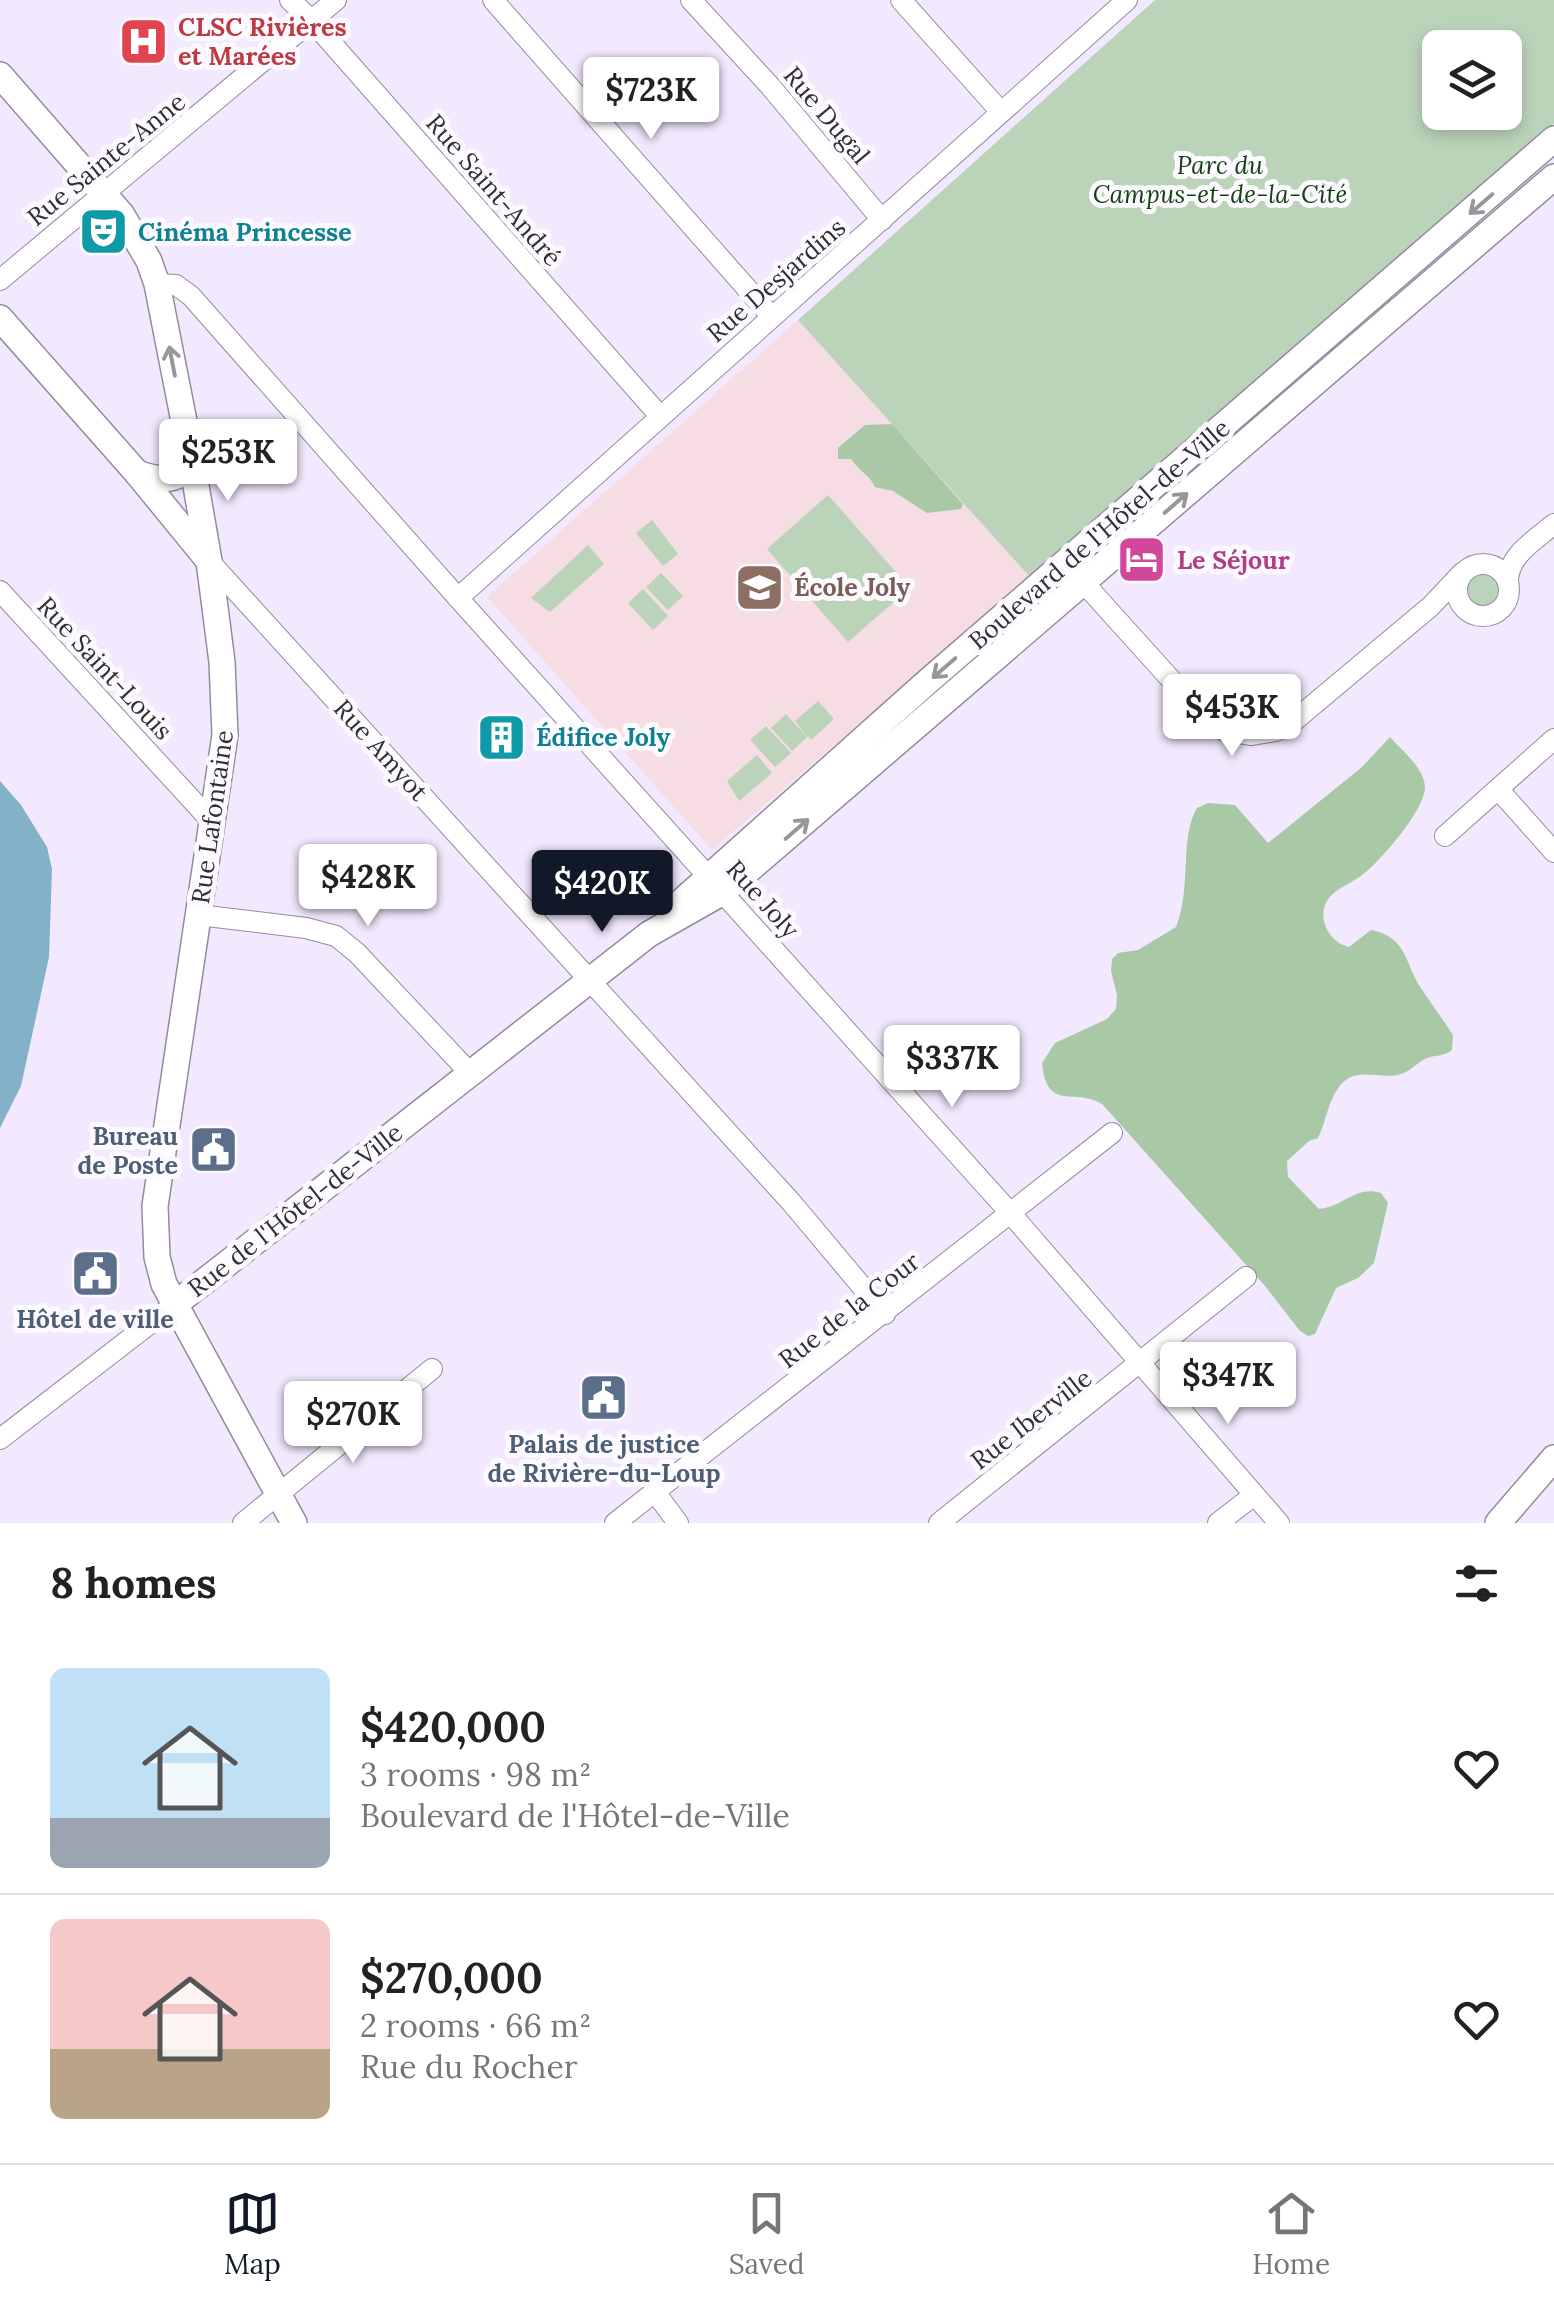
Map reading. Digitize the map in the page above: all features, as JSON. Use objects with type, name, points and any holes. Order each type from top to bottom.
[{"type":"main road","name":"Rue Lafontaine","points":[[0,75],[104,193],[138,239],[156,284],[192,457],[209,561],[226,712],[214,824],[155,1206],[157,1257],[174,1305],[294,1523]]},
{"type":"main road","name":"Boulevard de l'Hôtel-de-Ville","points":[[716,884],[1066,563],[1554,140]]},
{"type":"main road","name":"Boulevard de l'Hôtel-de-Ville","points":[[589,979],[716,884],[1083,583],[1554,177]]},
{"type":"main road","name":"Rue Amyot","points":[[0,318],[209,561]]},
{"type":"main road","points":[[137,473],[158,480],[172,478],[189,466],[192,457]]},
{"type":"main road","name":"Rue de l'Hôtel-de-Ville","points":[[174,1305],[589,979]]},
{"type":"main road","points":[[1498,1523],[1554,1458]]},
{"type":"street","name":"Rue Saint-André","points":[[290,0],[659,416]]},
{"type":"street","name":"Rue Sainte-Anne","points":[[0,280],[336,0]]},
{"type":"street","points":[[493,0],[772,317]]},
{"type":"street","name":"Rue Dugal","points":[[691,0],[770,86],[882,220]]},
{"type":"street","points":[[901,0],[1001,112]]},
{"type":"street","name":"Rue Desjardins","points":[[458,598],[882,220],[1113,5]]},
{"type":"street","name":"Rue Joly","points":[[156,284],[180,286],[216,324],[1012,1214],[1279,1523]]},
{"type":"street","points":[[1431,606],[1444,602],[1484,616],[1500,610],[1509,595],[1512,562],[1554,524]]},
{"type":"street","points":[[1066,563],[1198,712],[1225,732],[1240,735],[1264,734],[1285,727],[1431,606],[1470,568],[1525,550]]},
{"type":"street","name":"Rue Amyot","points":[[209,561],[234,584],[790,1202],[886,1314]]},
{"type":"street","points":[[1468,611],[1457,598],[1458,583],[1470,568],[1494,566],[1508,583]]},
{"type":"street","name":"Rue Saint-Louis","points":[[0,591],[214,824]]},
{"type":"street","points":[[1445,836],[1554,739]]},
{"type":"street","points":[[1498,789],[1554,852]]},
{"type":"street","points":[[198,915],[306,928],[336,936],[358,952],[469,1072]]},
{"type":"street","name":"Rue de la Cour","points":[[615,1523],[1112,1133]]},
{"type":"street","name":"Rue Iberville","points":[[939,1523],[1246,1277]]},
{"type":"street","name":"Rue de l'Hôtel-de-Ville","points":[[0,1439],[174,1305]]},
{"type":"street","points":[[243,1523],[432,1369]]},
{"type":"street","points":[[655,1492],[678,1523]]},
{"type":"street","points":[[1218,1523],[1254,1495]]},
{"type":"shaded area","name":"École Joly","points":[[798,320],[1030,577],[712,850],[487,597]]},
{"type":"green space","name":"Parc du Campus-et-de-la-Cité","points":[[1155,0],[1554,0],[1554,124],[1030,577],[798,320]]},
{"type":"green space","points":[[892,424],[963,504],[961,509],[927,513],[893,491],[875,487],[851,459],[838,459],[838,448],[865,425]]},
{"type":"green space","points":[[828,495],[910,588],[848,642],[767,549]]},
{"type":"green space","points":[[652,520],[678,554],[663,566],[636,533]]},
{"type":"green space","points":[[588,545],[604,564],[550,612],[531,598]]},
{"type":"green space","points":[[1482,572],[1494,577],[1499,589],[1494,601],[1482,606],[1470,601],[1465,589],[1470,577]]},
{"type":"green space","points":[[661,573],[683,596],[668,610],[646,587]]},
{"type":"green space","points":[[643,589],[668,616],[653,630],[628,603]]},
{"type":"green space","points":[[818,701],[834,719],[811,740],[795,721]]},
{"type":"green space","points":[[786,714],[807,737],[792,751],[771,728]]},
{"type":"green space","points":[[766,726],[791,753],[775,767],[750,740]]},
{"type":"green space","points":[[1390,737],[1421,774],[1423,798],[1379,860],[1329,898],[1324,920],[1335,940],[1349,947],[1371,930],[1399,945],[1421,988],[1453,1035],[1452,1050],[1427,1058],[1401,1074],[1359,1075],[1345,1081],[1332,1099],[1318,1138],[1287,1161],[1288,1177],[1319,1209],[1372,1191],[1381,1193],[1388,1203],[1374,1263],[1358,1278],[1336,1288],[1315,1334],[1308,1336],[1103,1105],[1056,1094],[1045,1079],[1042,1063],[1055,1043],[1107,1019],[1116,1009],[1112,959],[1118,953],[1138,950],[1176,927],[1184,896],[1188,834],[1197,808],[1208,803],[1235,805],[1268,843],[1362,767]]},
{"type":"green space","points":[[757,755],[772,773],[739,801],[727,781]]},
{"type":"water","points":[[0,781],[21,805],[47,847],[52,869],[49,957],[21,1086],[0,1128]]},
{"type":"place","name":"CLSC Rivières et Marées","points":[[143,41]]},
{"type":"place","name":"Cinéma Princesse","points":[[103,232]]},
{"type":"place","name":"Le Séjour","points":[[1142,560]]},
{"type":"place","name":"École Joly","points":[[759,587]]},
{"type":"place","name":"Édifice Joly","points":[[501,737]]},
{"type":"place","name":"Bureau de Poste","points":[[213,1150]]},
{"type":"place","name":"Hôtel de ville","points":[[95,1273]]},
{"type":"place","name":"Palais de justice de Rivière-du-Loup","points":[[604,1398]]}]
